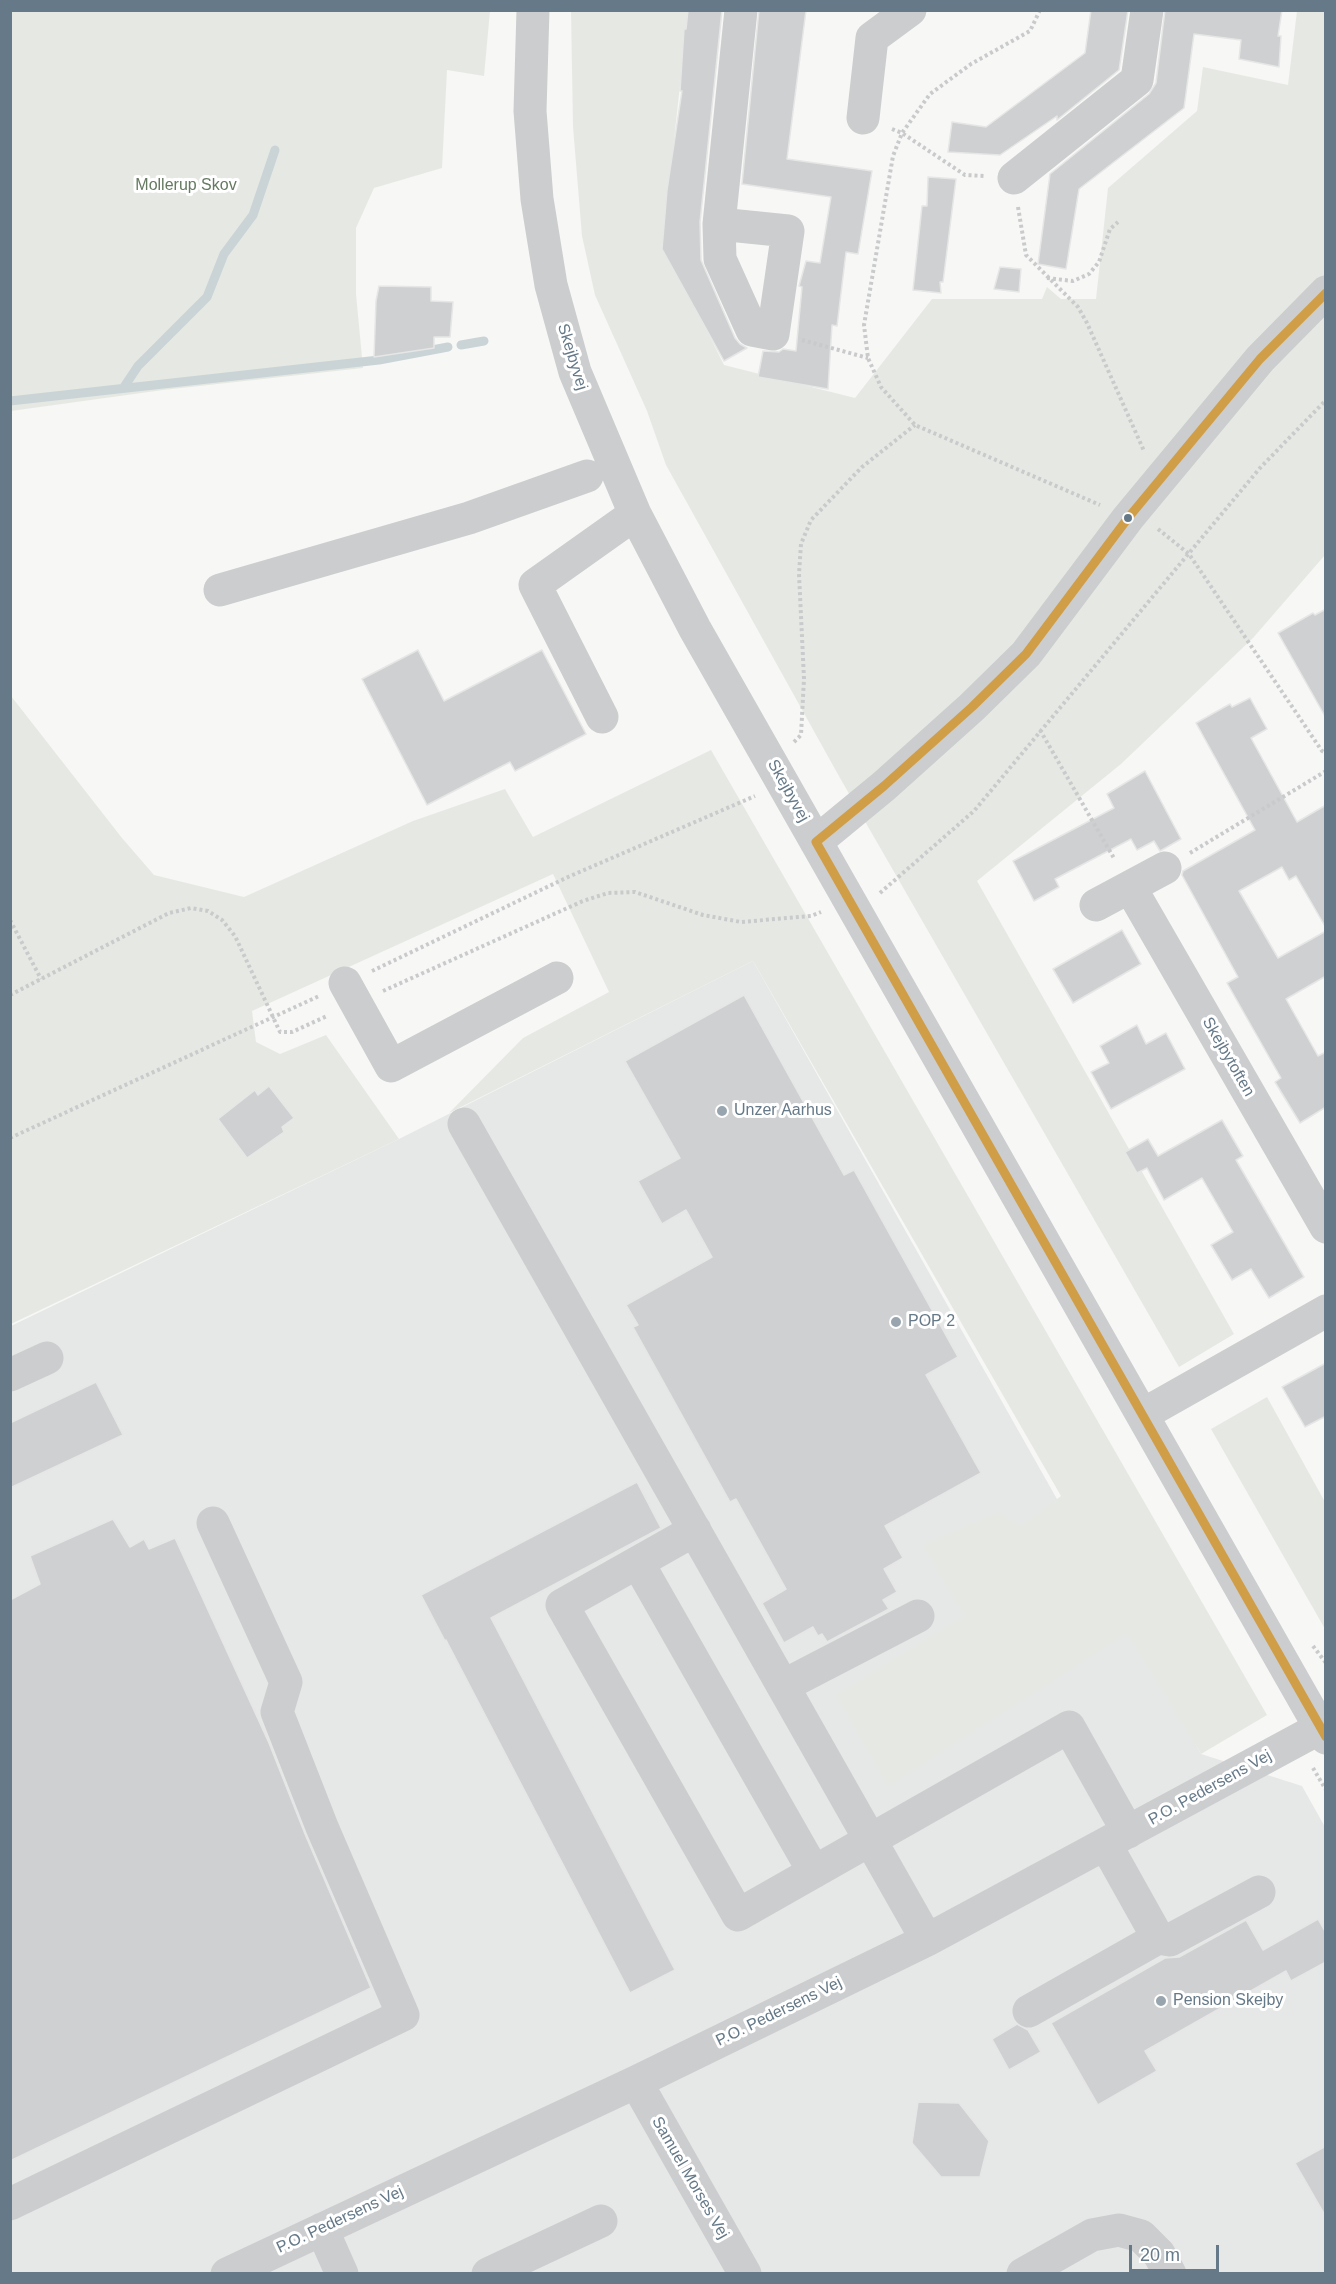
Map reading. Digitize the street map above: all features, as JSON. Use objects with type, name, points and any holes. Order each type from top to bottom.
[{"type":"street","name":"Skejbyvej","points":[[533,10],[531,122],[537,199],[551,285],[575,372],[635,514],[695,629],[783,754],[816,842],[869,896],[1142,1415],[1323,1733]]},
{"type":"street","points":[[719,224],[788,231],[773,334],[752,330],[720,259],[719,224],[741,10]]},
{"type":"street","points":[[863,118],[872,38],[910,10]]},
{"type":"street","points":[[1014,178],[1137,80],[1147,10]]},
{"type":"street","points":[[816,842],[884,786],[972,707],[1026,654],[1131,514],[1260,359],[1326,292]]},
{"type":"street","points":[[220,590],[469,518],[587,476]]},
{"type":"street","points":[[602,717],[535,585],[635,514]]},
{"type":"street","points":[[1096,905],[1165,868]]},
{"type":"street","name":"Skejbytoften","points":[[1130,887],[1326,1227]]},
{"type":"street","points":[[351,993],[391,1066],[557,978]]},
{"type":"street","points":[[464,1124],[927,1940]]},
{"type":"street","points":[[1142,1415],[1326,1311]]},
{"type":"street","points":[[10,1376],[47,1358]]},
{"type":"street","points":[[10,2204],[403,2015],[322,1827],[277,1712],[286,1682],[213,1523]]},
{"type":"street","points":[[694,1530],[562,1605],[738,1915],[1069,1727],[1158,1938]]},
{"type":"street","points":[[638,1563],[814,1872]]},
{"type":"street","points":[[783,1686],[918,1616]]},
{"type":"street","name":"P.O. Pedersens Vej","points":[[227,2274],[636,2082],[927,1940],[1323,1733]]},
{"type":"street","points":[[1029,2011],[1158,1938],[1170,1940],[1259,1892]]},
{"type":"street","name":"Samuel Morses Vej","points":[[636,2082],[745,2274]]},
{"type":"street","points":[[488,2274],[601,2221]]},
{"type":"street","points":[[322,2229],[342,2274]]},
{"type":"street","points":[[1023,2274],[1092,2235],[1119,2230],[1141,2236],[1159,2254],[1170,2274]]},
{"type":"path","points":[[1040,10],[1030,31],[971,64],[930,94],[902,133],[893,156],[864,325],[868,358],[881,387],[915,425],[1131,514],[1189,554],[1315,741],[1326,753]]},
{"type":"path","points":[[863,118],[902,133],[965,175],[975,176]]},
{"type":"path","points":[[1014,178],[1026,255],[1046,278],[1078,307],[1158,482]]},
{"type":"path","points":[[1046,278],[1073,281],[1089,274],[1099,262],[1110,229],[1118,222]]},
{"type":"path","points":[[773,334],[868,358]]},
{"type":"path","points":[[10,1138],[273,1018],[351,993],[608,893],[635,892],[703,915],[741,922],[812,916],[869,896],[974,812],[1260,468],[1326,400]]},
{"type":"path","points":[[10,995],[169,914],[191,908],[208,911],[222,920],[235,936],[280,1032],[292,1032],[351,993],[568,877],[783,754],[801,735],[804,679],[799,574],[801,544],[811,520],[862,467],[915,425]]},
{"type":"path","points":[[1041,730],[1130,887]]},
{"type":"path","points":[[1165,868],[1326,771]]},
{"type":"path","points":[[10,920],[41,979]]},
{"type":"path","points":[[1311,1644],[1326,1663]]},
{"type":"shaded area","points":[[753,961],[1201,1754],[1302,1786],[1325,1827],[1325,2273],[11,2274],[11,1326],[399,1139]]},
{"type":"green space","name":"Mollerup Skov","points":[[10,11],[490,11],[484,76],[447,70],[442,168],[374,188],[356,228],[356,294],[363,368],[163,390],[11,411]]},
{"type":"green space","points":[[571,11],[688,11],[663,242],[724,365],[855,398],[932,299],[1042,299],[1047,287],[1061,299],[1096,299],[1108,188],[1197,111],[1203,67],[1288,85],[1297,11],[1325,11],[1325,555],[1253,638],[1121,764],[977,881],[1234,1334],[1179,1367],[840,778],[666,465],[647,411],[595,295],[582,236],[573,127]]},
{"type":"green space","points":[[11,696],[122,838],[154,875],[244,897],[413,821],[505,789],[533,837],[711,750],[1267,1715],[1201,1754],[1127,1633],[888,1786],[836,1695],[964,1616],[923,1545],[999,1512],[1021,1526],[1061,1496],[753,961],[449,1113],[523,1038],[609,992],[553,874],[252,1011],[256,1042],[280,1054],[326,1035],[399,1139],[11,1324]]},
{"type":"green space","points":[[1267,1397],[1325,1502],[1325,1629],[1211,1429]]},
{"type":"building","points":[[688,10],[722,10],[700,222],[701,260],[735,338],[747,348],[724,361],[662,249],[667,190],[682,91],[680,91],[684,29],[686,29]]},
{"type":"building","points":[[759,10],[806,10],[787,159],[872,171],[858,254],[846,252],[837,326],[832,325],[828,389],[758,377],[763,351],[779,352],[783,349],[796,351],[802,287],[799,286],[806,261],[820,263],[831,197],[742,184]]},
{"type":"building","points":[[1091,10],[1128,10],[1119,70],[1057,120],[1057,116],[1000,155],[948,152],[952,122],[986,127],[1085,53]]},
{"type":"building","points":[[1165,10],[1282,10],[1278,36],[1281,36],[1279,67],[1239,59],[1241,40],[1194,34],[1184,108],[1079,189],[1066,269],[1038,264],[1050,174],[1149,94],[1156,83]]},
{"type":"building","points":[[928,177],[956,179],[943,282],[940,282],[941,293],[913,290],[922,206],[927,206]]},
{"type":"building","points":[[1000,267],[1021,269],[1019,292],[994,289]]},
{"type":"building","points":[[379,286],[431,287],[431,301],[453,302],[450,337],[434,337],[434,348],[374,357],[376,301]]},
{"type":"building","points":[[1326,609],[1326,718],[1278,633],[1313,613],[1315,615]]},
{"type":"building","points":[[418,650],[444,701],[542,650],[586,734],[515,771],[510,762],[427,805],[362,679]]},
{"type":"building","points":[[1250,698],[1267,729],[1251,738],[1297,822],[1326,805],[1326,928],[1296,876],[1289,880],[1282,867],[1239,891],[1278,958],[1326,931],[1326,976],[1286,999],[1318,1056],[1326,1052],[1326,1107],[1300,1123],[1275,1082],[1281,1078],[1227,983],[1238,977],[1182,875],[1183,871],[1255,830],[1196,723],[1230,704],[1232,707]]},
{"type":"building","points":[[1145,771],[1181,839],[1160,851],[1154,841],[1137,850],[1131,839],[1055,879],[1059,887],[1034,901],[1013,861],[1114,808],[1107,794]]},
{"type":"building","points":[[1122,930],[1141,964],[1073,1003],[1053,969]]},
{"type":"building","name":"POP 2","points":[[744,995],[844,1175],[854,1170],[958,1357],[926,1375],[981,1473],[885,1526],[903,1558],[884,1569],[897,1592],[883,1600],[889,1609],[827,1642],[822,1634],[818,1636],[813,1627],[784,1643],[762,1603],[786,1589],[736,1499],[730,1502],[633,1327],[638,1325],[626,1305],[712,1257],[686,1210],[662,1224],[638,1181],[680,1158],[625,1061]]},
{"type":"building","points":[[1137,1025],[1146,1044],[1166,1033],[1185,1069],[1111,1109],[1091,1072],[1109,1063],[1100,1046]]},
{"type":"building","points":[[269,1086],[294,1118],[282,1127],[284,1132],[247,1158],[218,1119],[255,1090],[258,1095]]},
{"type":"building","points":[[1222,1120],[1243,1156],[1236,1160],[1304,1277],[1269,1298],[1251,1269],[1232,1280],[1211,1245],[1233,1232],[1202,1178],[1164,1200],[1147,1168],[1137,1173],[1125,1152],[1148,1139],[1158,1156]]},
{"type":"building","points":[[1326,1363],[1326,1416],[1305,1427],[1282,1387]]},
{"type":"building","points":[[96,1382],[123,1435],[10,1488],[10,1423]]},
{"type":"building","points":[[637,1482],[661,1528],[491,1618],[675,1970],[630,1993],[421,1595]]},
{"type":"building","points":[[113,1519],[130,1547],[144,1539],[149,1549],[175,1538],[269,1743],[371,1988],[10,2161],[10,1600],[40,1584],[30,1556]]},
{"type":"building","name":"Pension Skejby","points":[[1318,1919],[1326,1933],[1326,1962],[1291,1981],[1286,1971],[1145,2051],[1157,2071],[1098,2105],[1051,2023],[1165,1958],[1179,1957],[1246,1920],[1263,1950]]},
{"type":"building","points":[[1017,2024],[1028,2030],[1041,2052],[1009,2070],[992,2039]]},
{"type":"building","points":[[918,2102],[959,2103],[989,2141],[980,2177],[941,2177],[912,2143]]},
{"type":"building","points":[[1326,2146],[1326,2217],[1295,2163]]},
{"type":"waterway","points":[[124,387],[138,366],[207,297],[224,254],[253,215],[275,150]]},
{"type":"waterway","points":[[461,345],[484,341]]},
{"type":"waterway","points":[[10,401],[379,360],[448,347]]},
{"type":"transit line","points":[[1326,293],[1260,359],[1128,518],[1026,654],[972,707],[884,786],[816,842],[1326,1737]]},
{"type":"place","name":"Unzer Aarhus","points":[[722,1111]]},
{"type":"place","name":"POP 2","points":[[896,1322]]},
{"type":"place","name":"Pension Skejby","points":[[1161,2001]]}]
